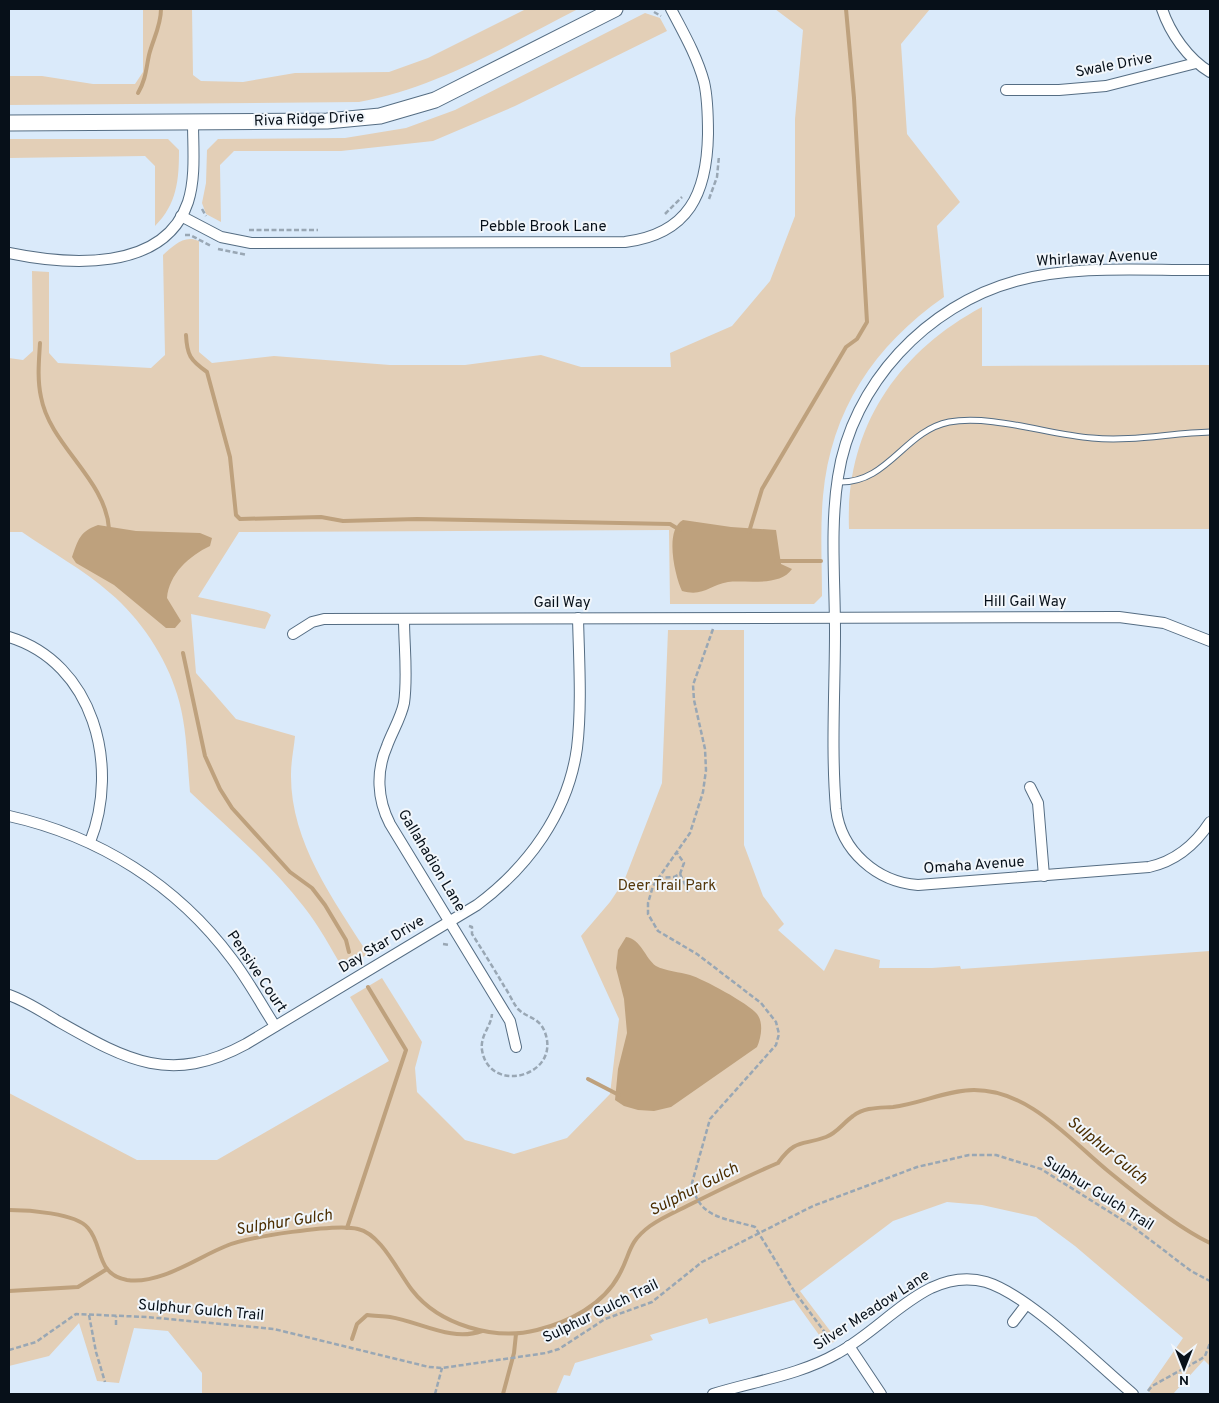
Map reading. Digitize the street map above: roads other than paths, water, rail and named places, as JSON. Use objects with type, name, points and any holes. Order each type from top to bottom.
[{"type":"street","name":"Riva Ridge Drive","points":[[9,123],[346,120],[370,118],[407,110],[451,92],[616,9]]},
{"type":"street","name":"Pebble Brook Lane","points":[[181,216],[221,237],[251,243],[614,242],[635,241],[654,235],[673,224],[690,206],[702,186],[706,166],[708,116],[705,90],[693,52],[671,9]]},
{"type":"street","points":[[1162,9],[1174,34],[1196,62],[1210,72]]},
{"type":"street","name":"Swale Drive","points":[[1006,90],[1066,90],[1106,86],[1196,62]]},
{"type":"street","points":[[9,253],[66,259],[124,258],[148,249],[158,242],[181,216],[188,201],[192,185],[193,122]]},
{"type":"street","name":"Whirlaway Avenue","points":[[835,617],[835,511],[837,482],[850,430],[876,382],[918,333],[965,301],[1000,286],[1041,275],[1099,271],[1210,270]]},
{"type":"street","name":"Gail Way","points":[[292,634],[312,622],[324,619],[835,617]]},
{"type":"street","name":"Hill Gail Way","points":[[835,617],[1127,617],[1169,625],[1210,641]]},
{"type":"street","name":"Omaha Avenue","points":[[835,617],[836,809],[842,831],[854,851],[869,867],[883,876],[915,885],[1154,866],[1174,859],[1208,829]]},
{"type":"street","name":"Day Star Drive","points":[[9,995],[110,1051],[127,1058],[151,1064],[177,1065],[212,1059],[236,1049],[450,922],[494,892],[518,869],[545,834],[560,807],[577,749],[578,618]]},
{"type":"street","name":"Gallahadion Lane","points":[[404,619],[404,700],[400,717],[382,757],[379,774],[380,795],[390,824],[510,1021],[516,1047]]},
{"type":"street","points":[[9,637],[37,649],[60,666],[76,686],[91,714],[98,738],[102,787],[99,818],[90,842]]},
{"type":"street","points":[[1030,787],[1038,803],[1044,876]]},
{"type":"street","name":"Pensive Court","points":[[9,816],[56,829],[90,842],[154,880],[195,915],[234,961],[275,1026]]},
{"type":"street","name":"Silver Meadow Lane","points":[[713,1394],[734,1392],[803,1369],[849,1346],[916,1297],[947,1282],[962,1280],[988,1283],[1015,1296],[1133,1394]]},
{"type":"street","points":[[1013,1322],[1026,1305]]},
{"type":"street","points":[[849,1346],[881,1394]]},
{"type":"lane","points":[[837,482],[850,482],[865,478],[881,469],[923,434],[952,422],[1010,425],[1072,436],[1105,439],[1210,432]]},
{"type":"waterway","points":[[138,93],[144,79],[149,55],[160,21],[161,9]]},
{"type":"waterway","points":[[749,532],[762,489],[846,347],[857,339],[867,322],[854,98],[846,9]]},
{"type":"waterway","points":[[186,335],[190,356],[207,372],[230,457],[236,515],[240,519],[321,517],[343,521],[417,519],[670,524],[680,530]]},
{"type":"waterway","points":[[40,343],[39,383],[46,415],[98,494],[106,511],[109,529]]},
{"type":"waterway","points":[[776,561],[821,561]]},
{"type":"waterway","points":[[183,653],[205,756],[220,789],[232,808],[290,872],[312,888],[325,905],[346,940],[349,952]]},
{"type":"waterway","points":[[347,1228],[406,1050],[368,987]]},
{"type":"waterway","points":[[588,1079],[619,1095]]},
{"type":"waterway","name":"Sulphur Gulch","points":[[9,1210],[51,1213],[82,1223],[93,1235],[105,1266],[117,1277],[127,1280],[140,1280],[165,1274],[237,1242],[313,1229],[358,1229],[366,1232],[382,1246],[412,1290],[437,1313],[469,1327],[486,1331],[521,1333],[549,1327],[584,1311],[612,1286],[623,1268],[633,1243],[650,1226],[743,1178],[778,1163],[795,1146],[830,1135],[862,1111],[872,1108],[893,1107],[954,1092],[974,1090],[994,1092],[1013,1098],[1047,1118],[1144,1200],[1184,1229],[1210,1243]]},
{"type":"waterway","points":[[9,1291],[78,1287],[107,1269]]},
{"type":"waterway","points":[[352,1339],[357,1324],[367,1315],[402,1319],[447,1333],[470,1334],[482,1331]]},
{"type":"waterway","points":[[503,1394],[514,1353],[516,1334]]},
{"type":"park label","name":"Deer Trail Park","points":[[667,886]]}]
